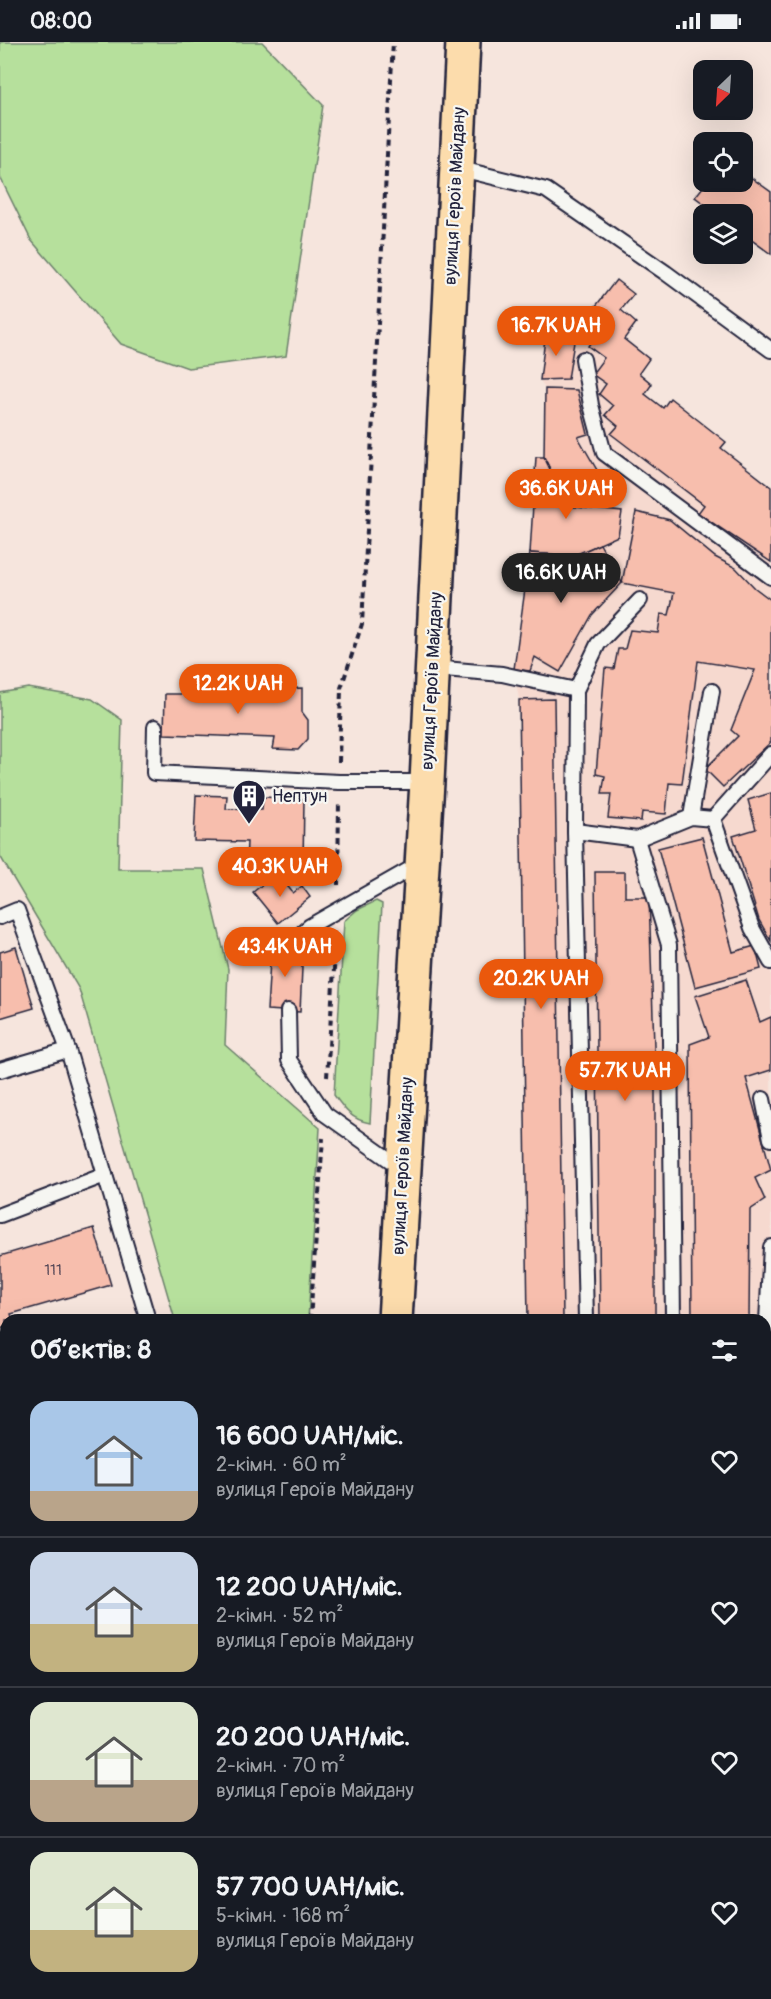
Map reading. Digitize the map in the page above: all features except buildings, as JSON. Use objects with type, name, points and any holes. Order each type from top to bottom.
[{"type":"main road","name":"вулиця Героїв Майдану","points":[[395,1314],[427,782],[457,168],[459,44]]},
{"type":"lane","points":[[457,168],[546,190],[666,273],[771,350]]},
{"type":"lane","points":[[583,359],[591,405],[604,453],[771,577]]},
{"type":"lane","points":[[586,1314],[574,831],[576,690],[598,644],[640,600]]},
{"type":"lane","points":[[432,668],[502,674],[576,690]]},
{"type":"lane","points":[[691,817],[712,690]]},
{"type":"lane","points":[[154,727],[154,773],[339,782],[427,782]]},
{"type":"lane","points":[[713,819],[771,754]]},
{"type":"lane","points":[[574,831],[637,839],[691,817],[713,819]]},
{"type":"lane","points":[[713,819],[752,928],[771,962]]},
{"type":"lane","points":[[637,839],[669,945],[673,1314]]},
{"type":"lane","points":[[289,945],[310,926],[421,862]]},
{"type":"lane","points":[[0,917],[17,910],[68,1050],[146,1314]]},
{"type":"lane","points":[[288,1011],[289,1060],[325,1114],[403,1169]]},
{"type":"lane","points":[[0,1070],[68,1050]]},
{"type":"lane","points":[[763,1099],[771,1139]]},
{"type":"lane","points":[[0,1215],[105,1175]]},
{"type":"lane","points":[[767,1314],[771,1247]]},
{"type":"path","points":[[310,1314],[338,910],[341,688],[362,624],[393,42]]},
{"type":"shaded area","points":[[634,294],[621,310],[636,323],[624,339],[649,359],[639,373],[652,384],[645,394],[663,408],[670,398],[726,442],[721,449],[771,487],[771,1314],[528,1314],[519,700],[514,669],[530,553],[536,457],[544,457],[545,389],[540,380],[546,330],[574,342],[581,325]]},
{"type":"green space","points":[[0,42],[262,42],[323,105],[286,356],[188,368],[121,344],[31,240],[0,177]]},
{"type":"green space","points":[[28,688],[92,699],[122,720],[118,869],[204,869],[228,969],[225,1045],[320,1128],[308,1314],[173,1314],[79,989],[0,856],[0,693]]},
{"type":"green space","points":[[376,901],[382,904],[370,1123],[353,1117],[334,1095],[344,921],[357,910]]},
{"type":"place","name":"Нептун","points":[[249,825]]}]
